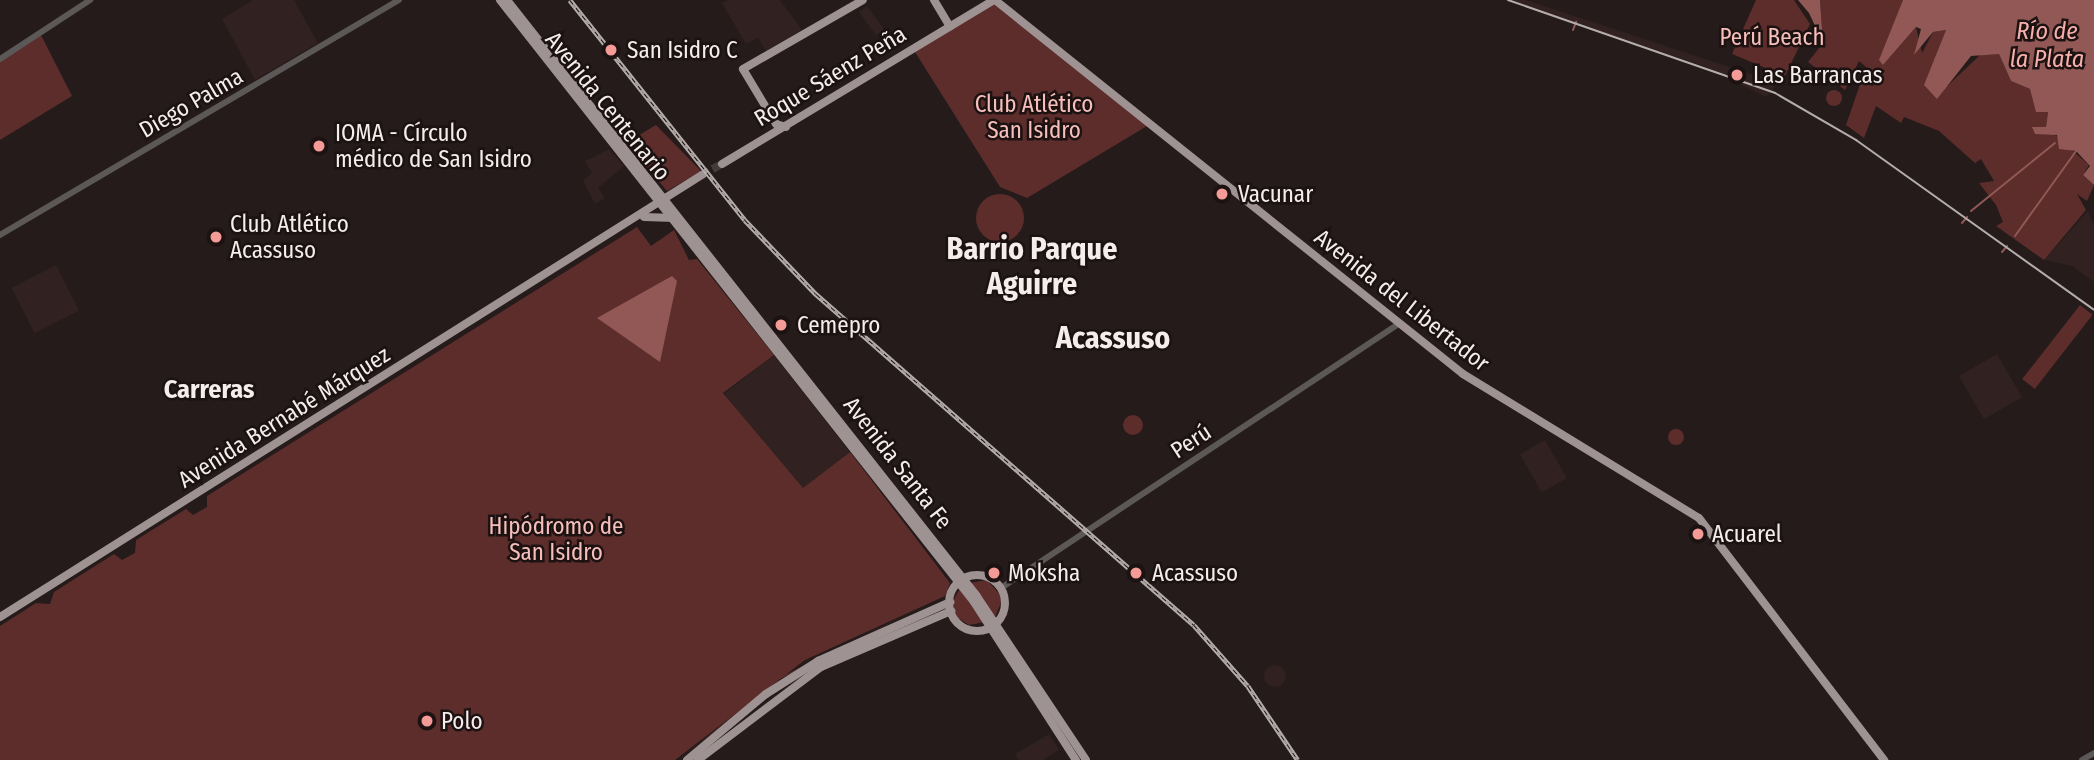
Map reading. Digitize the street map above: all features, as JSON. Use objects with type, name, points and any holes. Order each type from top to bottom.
[{"type":"main road","name":"Avenida Centenario","points":[[500,0],[664,200]]},
{"type":"main road","name":"Avenida Centenario","points":[[507,0],[664,200]]},
{"type":"main road","points":[[786,127],[776,124],[743,69],[863,0]]},
{"type":"main road","points":[[934,0],[950,27]]},
{"type":"main road","name":"Roque Sáenz Peña","points":[[722,164],[994,0]]},
{"type":"main road","name":"Avenida del Libertador","points":[[994,0],[1463,374],[1699,518],[1884,760]]},
{"type":"main road","points":[[769,136],[776,124]]},
{"type":"main road","points":[[664,200],[702,175]]},
{"type":"main road","name":"Avenida Bernabé Márquez","points":[[588,250],[644,217],[664,200]]},
{"type":"main road","name":"Avenida Bernabé Márquez","points":[[0,617],[664,200]]},
{"type":"main road","name":"Avenida Santa Fe","points":[[664,200],[675,219],[917,523]]},
{"type":"main road","name":"Avenida Santa Fe","points":[[664,200],[961,580],[1086,760]]},
{"type":"main road","points":[[644,217],[675,219]]},
{"type":"main road","points":[[698,760],[821,667],[950,606],[961,580],[984,576],[1001,588],[1005,608],[994,625],[968,629],[950,606]]},
{"type":"main road","points":[[687,760],[766,694],[818,661],[950,606]]},
{"type":"main road","name":"Avenida Santa Fe","points":[[994,625],[1076,760]]},
{"type":"street","points":[[0,59],[90,0]]},
{"type":"street","name":"Diego Palma","points":[[0,235],[399,0]]},
{"type":"street","name":"Perú","points":[[1001,588],[1399,324]]},
{"type":"street","points":[[2082,760],[2094,753]]},
{"type":"shaded area","points":[[253,0],[294,0],[318,43],[255,80],[222,19]]},
{"type":"shaded area","points":[[728,0],[780,0],[802,30],[766,51],[758,38],[746,44],[722,3]]},
{"type":"shaded area","points":[[1505,0],[1526,0],[1778,83],[1766,97],[1704,66]]},
{"type":"shaded area","points":[[867,6],[884,29],[876,35],[859,12]]},
{"type":"shaded area","points":[[609,149],[624,166],[598,188],[605,198],[595,204],[583,181],[592,173],[585,161]]},
{"type":"shaded area","points":[[2088,211],[2094,225],[2094,282],[2072,266],[2044,260]]},
{"type":"shaded area","points":[[56,265],[79,310],[35,333],[11,288]]},
{"type":"shaded area","points":[[1997,354],[2022,397],[1984,419],[1959,376]]},
{"type":"shaded area","points":[[774,355],[850,452],[800,491],[724,394]]},
{"type":"shaded area","points":[[1545,440],[1567,478],[1542,493],[1520,454]]},
{"type":"shaded area","points":[[1275,665],[1285,672],[1286,676],[1279,686],[1275,687],[1265,680],[1264,676],[1271,666]]},
{"type":"shaded area","points":[[1049,734],[1059,750],[1043,760],[1019,760],[1015,754]]},
{"type":"green space","name":"Perú Beach","points":[[1756,0],[1794,0],[1810,24],[1785,76],[1732,54]]},
{"type":"green space","points":[[1820,0],[1903,0],[1883,65],[1916,27],[1922,53],[1933,32],[1946,30],[1927,81],[1942,91],[1981,54],[1999,54],[2011,81],[2030,89],[2048,112],[2046,127],[2089,165],[2083,175],[2094,185],[2087,201],[2077,194],[2086,210],[2044,260],[1996,226],[2003,222],[1996,205],[1979,183],[1994,181],[1981,159],[1975,163],[1939,131],[1904,117],[1901,123],[1876,106],[1864,138],[1846,125],[1866,67],[1859,61],[1845,90],[1808,62],[1823,43]]},
{"type":"green space","name":"Club Atlético San Isidro","points":[[995,3],[1147,126],[1027,198],[1000,187],[915,52]]},
{"type":"green space","points":[[41,35],[72,96],[0,140],[0,62]]},
{"type":"green space","points":[[1834,90],[1842,98],[1834,106],[1826,98]]},
{"type":"green space","points":[[656,125],[701,171],[667,191],[646,166],[650,152],[636,137]]},
{"type":"green space","points":[[1000,194],[1009,195],[1017,201],[1023,209],[1023,227],[1017,235],[1009,241],[1000,242],[991,241],[983,235],[977,227],[976,218],[977,209],[983,201],[991,195]]},
{"type":"green space","name":"Hipódromo de San Isidro","points":[[637,227],[651,246],[674,230],[689,260],[697,259],[774,355],[723,393],[803,488],[850,452],[950,583],[945,596],[805,660],[675,760],[0,760],[0,626],[36,603],[50,604],[54,592],[114,554],[122,560],[135,553],[136,540],[186,509],[193,515],[207,507],[207,496]]},
{"type":"green space","points":[[2080,305],[2093,315],[2035,389],[2022,379]]},
{"type":"green space","points":[[1133,415],[1140,418],[1143,425],[1140,432],[1133,435],[1126,432],[1123,425],[1126,418]]},
{"type":"green space","points":[[1676,429],[1682,431],[1682,443],[1676,445],[1670,443],[1668,437],[1670,431]]},
{"type":"green space","points":[[987,580],[1003,598],[995,617],[970,583]]},
{"type":"green space","points":[[960,588],[985,622],[969,625],[955,616],[952,603]]},
{"type":"green space","points":[[906,615],[778,680],[679,760],[777,679]]},
{"type":"water","points":[[1798,0],[1820,0],[1823,43],[1809,13]]},
{"type":"water","name":"Río de la Plata","points":[[1903,0],[2094,0],[2094,185],[2083,175],[2090,166],[2076,151],[2059,149],[2057,135],[2035,134],[2032,127],[2046,127],[2048,112],[2036,112],[2030,89],[2011,81],[1999,54],[1971,56],[1937,99],[1924,85],[1946,30],[1933,32],[1914,55],[1921,29],[1916,27],[1883,65],[1879,60]]},
{"type":"water","points":[[672,276],[677,281],[660,362],[597,318]]},
{"type":"waterway","points":[[1573,30],[1576,22]]},
{"type":"waterway","points":[[1971,211],[2055,143]]},
{"type":"waterway","points":[[2015,236],[2076,151]]},
{"type":"waterway","points":[[1962,223],[1967,217]]},
{"type":"waterway","points":[[2002,252],[2007,246]]},
{"type":"tunnel","points":[[702,175],[722,164]]},
{"type":"tram line","points":[[1508,0],[1775,93],[1856,140],[2094,310]]},
{"type":"railway","points":[[570,0],[745,220],[816,294],[1194,625],[1248,686],[1298,760]]},
{"type":"place","name":"San Isidro C","points":[[611,50]]},
{"type":"place","name":"Las Barrancas","points":[[1737,75]]},
{"type":"place","name":"IOMA - Círculo médico de San Isidro","points":[[319,146]]},
{"type":"place","name":"Vacunar","points":[[1222,194]]},
{"type":"place","name":"Club Atlético Acassuso","points":[[216,237]]},
{"type":"place","name":"Cemepro","points":[[781,325]]},
{"type":"place","name":"Acuarel","points":[[1698,534]]},
{"type":"place","name":"Moksha","points":[[994,573]]},
{"type":"place","name":"Acassuso","points":[[1136,573]]},
{"type":"place","name":"Polo","points":[[427,721]]},
{"type":"district","name":"Barrio Parque Aguirre","points":[[1032,266]]},
{"type":"district","name":"Acassuso","points":[[1113,338]]},
{"type":"district","name":"Carreras","points":[[209,390]]}]
